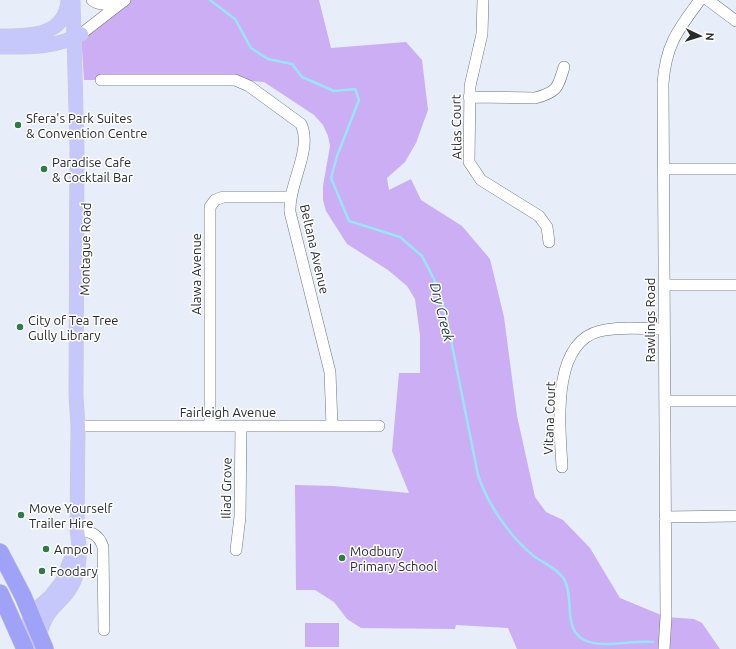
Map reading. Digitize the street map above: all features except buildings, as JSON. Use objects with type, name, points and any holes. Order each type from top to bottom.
[{"type":"highway","points":[[0,552],[31,614],[39,644]]},
{"type":"highway","points":[[0,592],[25,649]]},
{"type":"main road","points":[[0,37],[33,35],[50,29],[60,22],[65,16],[68,0]]},
{"type":"main road","name":"Montague Road","points":[[73,0],[78,31]]},
{"type":"main road","name":"Montague Road","points":[[39,644],[48,612],[66,594],[76,577],[79,565],[79,543],[77,530],[78,426],[76,396],[78,31],[80,0]]},
{"type":"main road","points":[[0,37],[32,40],[78,31]]},
{"type":"main road","points":[[0,47],[44,46],[78,31]]},
{"type":"main road","name":"Montague Road","points":[[31,614],[51,596],[62,582],[70,563],[77,530]]},
{"type":"street","points":[[92,0],[96,3],[106,5],[115,2]]},
{"type":"street","points":[[78,31],[125,0]]},
{"type":"street","name":"Atlas Court","points":[[483,0],[482,34],[470,86],[469,97],[468,150],[472,168],[482,180],[539,216],[547,227],[549,242]]},
{"type":"street","name":"Rawlings Road","points":[[664,649],[666,617],[664,65],[670,46],[700,0]]},
{"type":"street","points":[[708,0],[736,21]]},
{"type":"street","points":[[78,31],[115,2]]},
{"type":"street","points":[[469,97],[535,98],[546,96],[558,87],[564,66]]},
{"type":"street","name":"Beltana Avenue","points":[[101,80],[235,80],[249,86],[295,120],[302,128],[302,158],[290,197],[290,212],[330,372],[332,426]]},
{"type":"street","points":[[664,169],[736,169]]},
{"type":"street","name":"Alawa Avenue","points":[[210,426],[210,208],[215,200],[223,197],[290,197]]},
{"type":"street","points":[[664,286],[736,285]]},
{"type":"street","name":"Vitana Court","points":[[562,467],[561,401],[566,364],[572,351],[578,343],[590,334],[601,330],[664,329]]},
{"type":"street","points":[[665,402],[736,401]]},
{"type":"street","name":"Fairleigh Avenue","points":[[78,426],[379,426]]},
{"type":"street","name":"Iliad Grove","points":[[236,550],[240,517],[241,426]]},
{"type":"street","points":[[665,517],[736,516]]},
{"type":"street","points":[[77,530],[86,531],[95,535],[102,542],[104,547],[104,630]]},
{"type":"shaded area","points":[[125,0],[319,0],[331,48],[406,42],[422,60],[428,110],[416,143],[405,162],[387,178],[389,190],[411,179],[421,200],[462,226],[490,259],[504,317],[517,416],[535,497],[546,512],[563,520],[590,548],[620,598],[666,617],[694,619],[702,623],[720,649],[517,649],[508,628],[456,625],[455,629],[361,628],[347,619],[334,602],[315,590],[296,590],[295,485],[333,486],[409,493],[392,451],[399,373],[420,373],[420,335],[415,299],[407,286],[388,270],[347,244],[326,211],[323,200],[323,186],[330,146],[328,136],[323,125],[314,115],[264,82],[235,80],[84,80],[81,34]]},
{"type":"shaded area","points":[[305,623],[339,623],[339,647],[305,647]]},
{"type":"waterway","name":"Dry Creek","points":[[210,0],[235,19],[251,48],[268,59],[292,64],[302,77],[334,91],[355,89],[359,100],[337,156],[331,178],[349,221],[400,237],[422,256],[438,287],[447,320],[478,475],[488,498],[501,520],[517,540],[535,557],[555,569],[564,579],[569,595],[571,620],[577,635],[591,643],[599,644],[653,642]]},
{"type":"place","name":"Sfera's Park Suites & Convention Centre","points":[[18,125]]},
{"type":"place","name":"Paradise Cafe & Cocktail Bar","points":[[44,169]]},
{"type":"place","name":"City of Tea Tree Gully Library","points":[[20,327]]},
{"type":"place","name":"Move Yourself Trailer Hire","points":[[21,515]]},
{"type":"place","name":"Ampol","points":[[46,549]]},
{"type":"place","name":"Modbury Primary School","points":[[342,558]]},
{"type":"place","name":"Foodary","points":[[42,571]]}]
